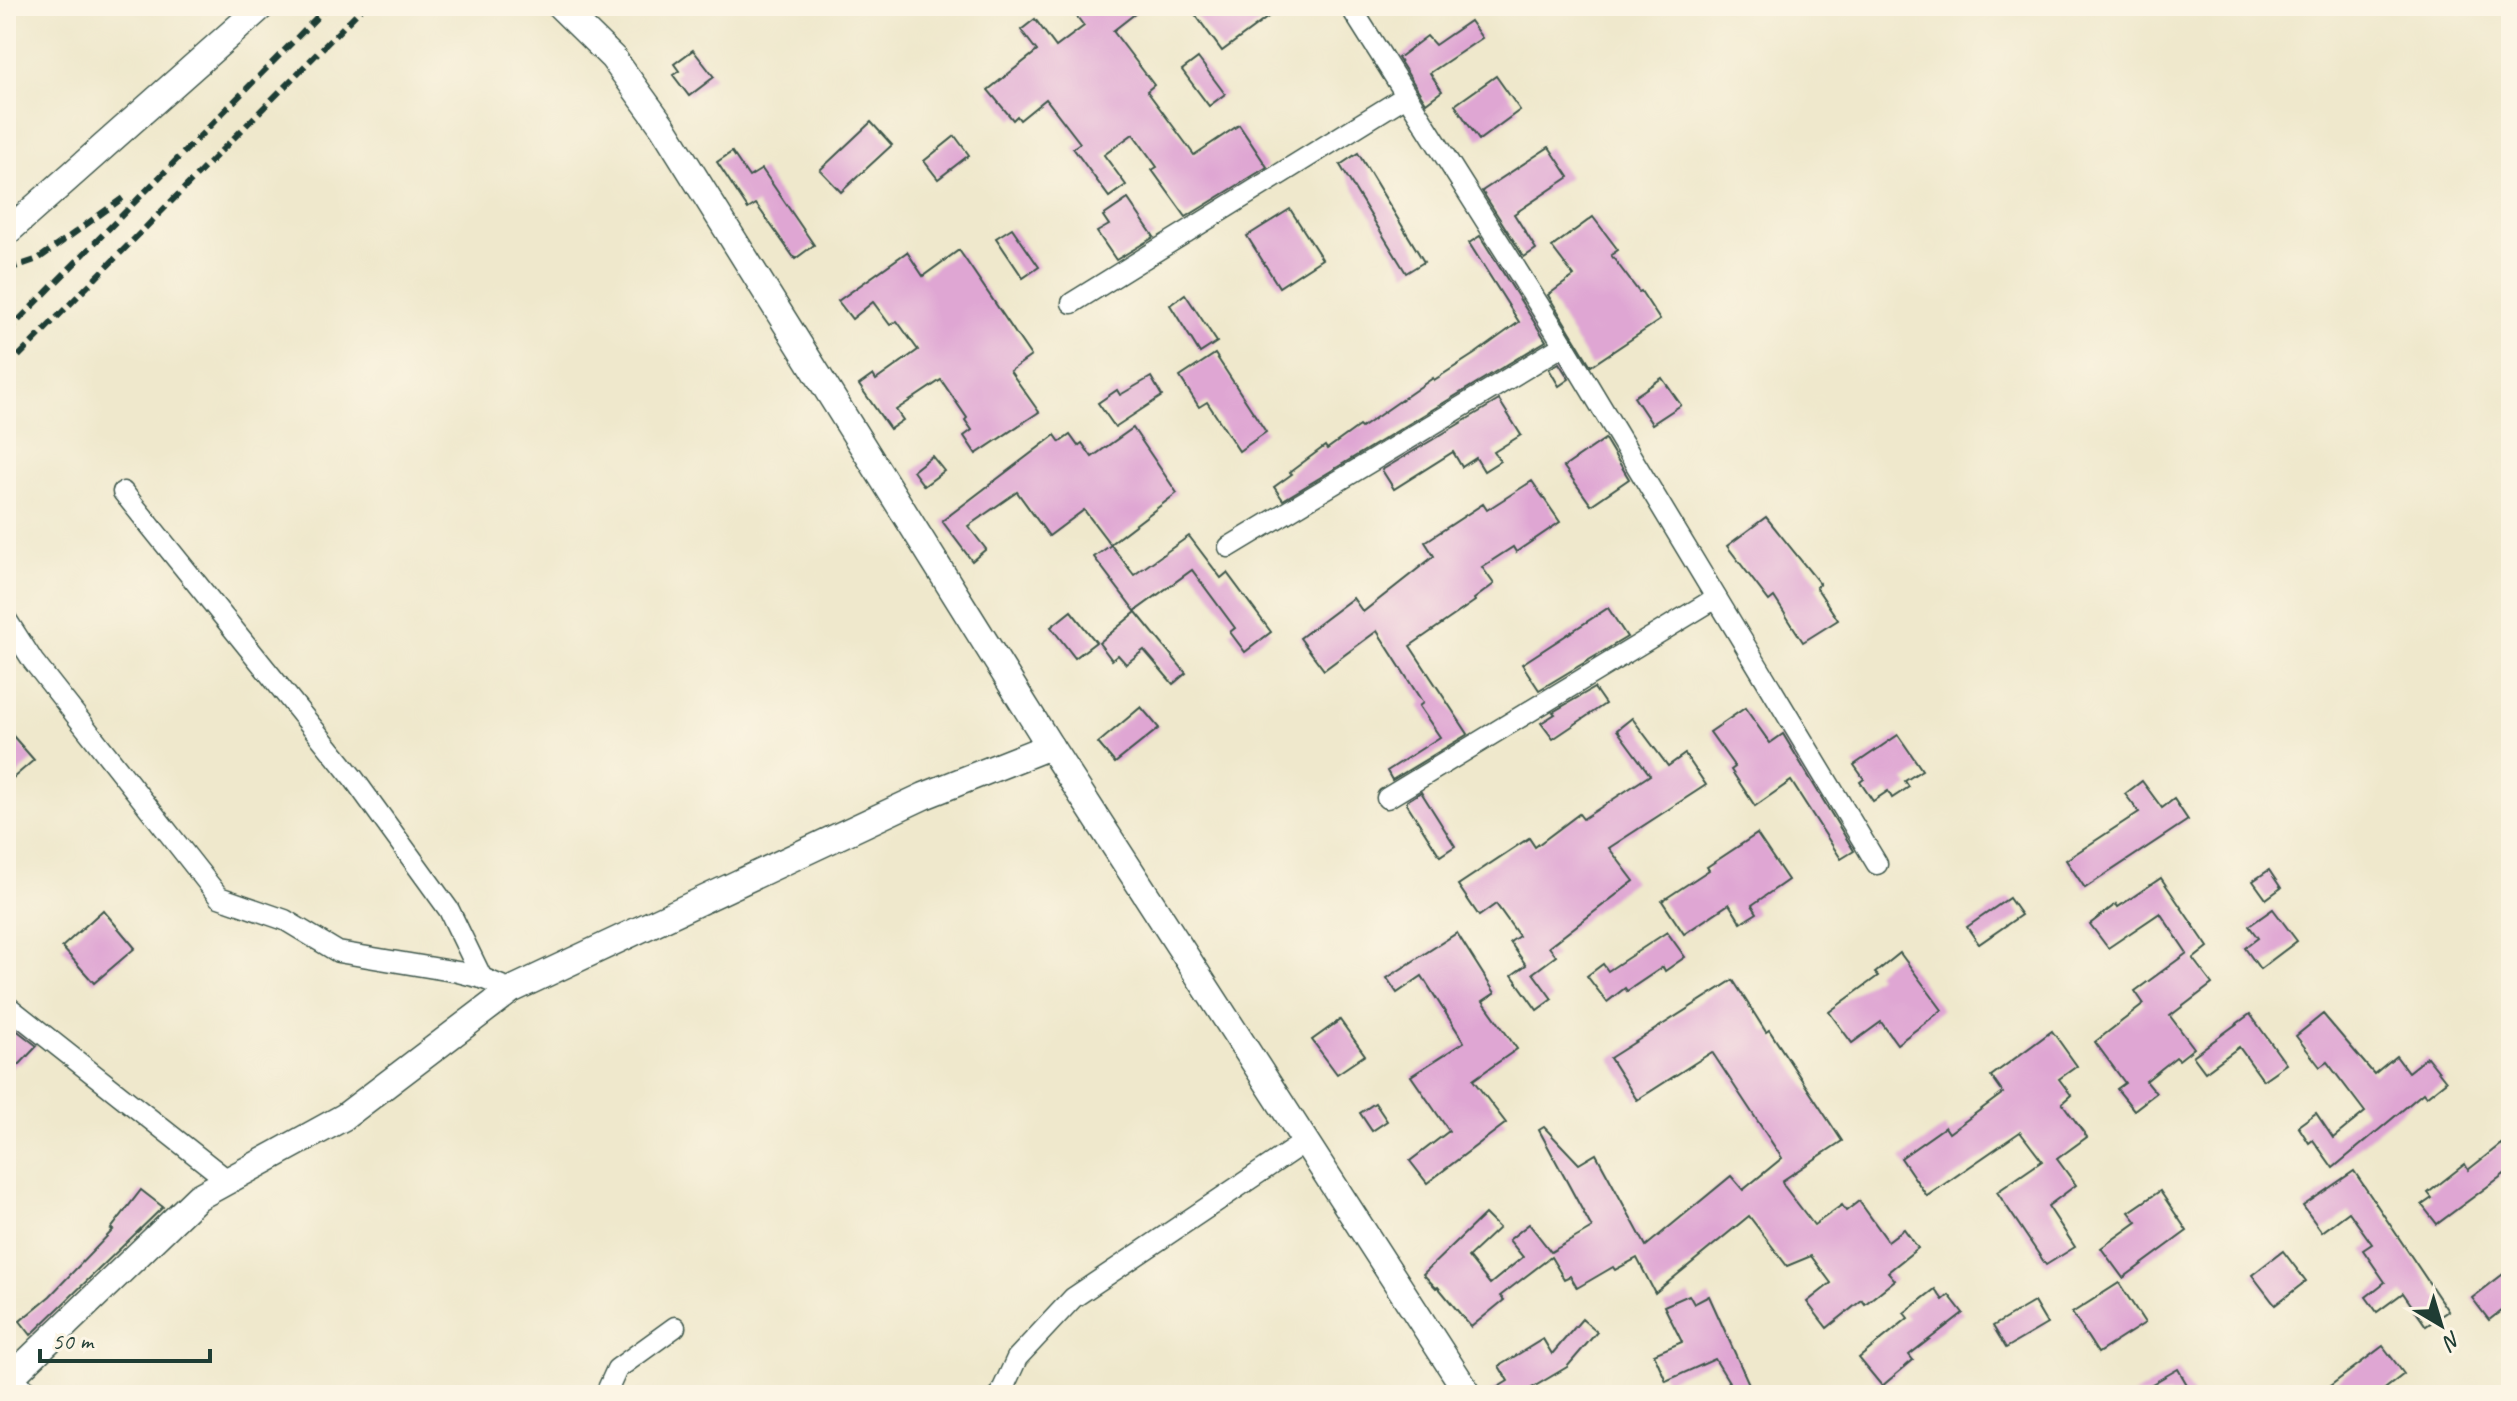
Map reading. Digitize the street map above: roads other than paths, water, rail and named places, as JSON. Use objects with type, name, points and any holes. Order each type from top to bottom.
[{"type":"street","points":[[6,233],[262,6]]},
{"type":"street","points":[[560,6],[613,58],[663,127],[1050,746],[1469,1395]]},
{"type":"street","points":[[1350,6],[1564,345],[1877,864]]},
{"type":"street","points":[[1072,303],[1406,96]]},
{"type":"street","points":[[1229,547],[1564,345]]},
{"type":"street","points":[[123,492],[354,779],[449,910],[482,978]]},
{"type":"street","points":[[1387,798],[1716,598]]},
{"type":"street","points":[[6,619],[33,661],[219,897],[285,920],[338,952],[482,978],[511,990]]},
{"type":"street","points":[[16,1385],[198,1197],[344,1117],[511,990],[924,796],[1050,746]]},
{"type":"street","points":[[6,1005],[226,1179]]},
{"type":"street","points":[[1006,1391],[1017,1358],[1073,1298],[1306,1141]]},
{"type":"street","points":[[608,1395],[617,1369],[675,1327]]},
{"type":"railway","points":[[6,333],[328,6]]},
{"type":"railway","points":[[6,369],[364,6]]},
{"type":"railway","points":[[6,270],[38,259],[127,195]]}]
